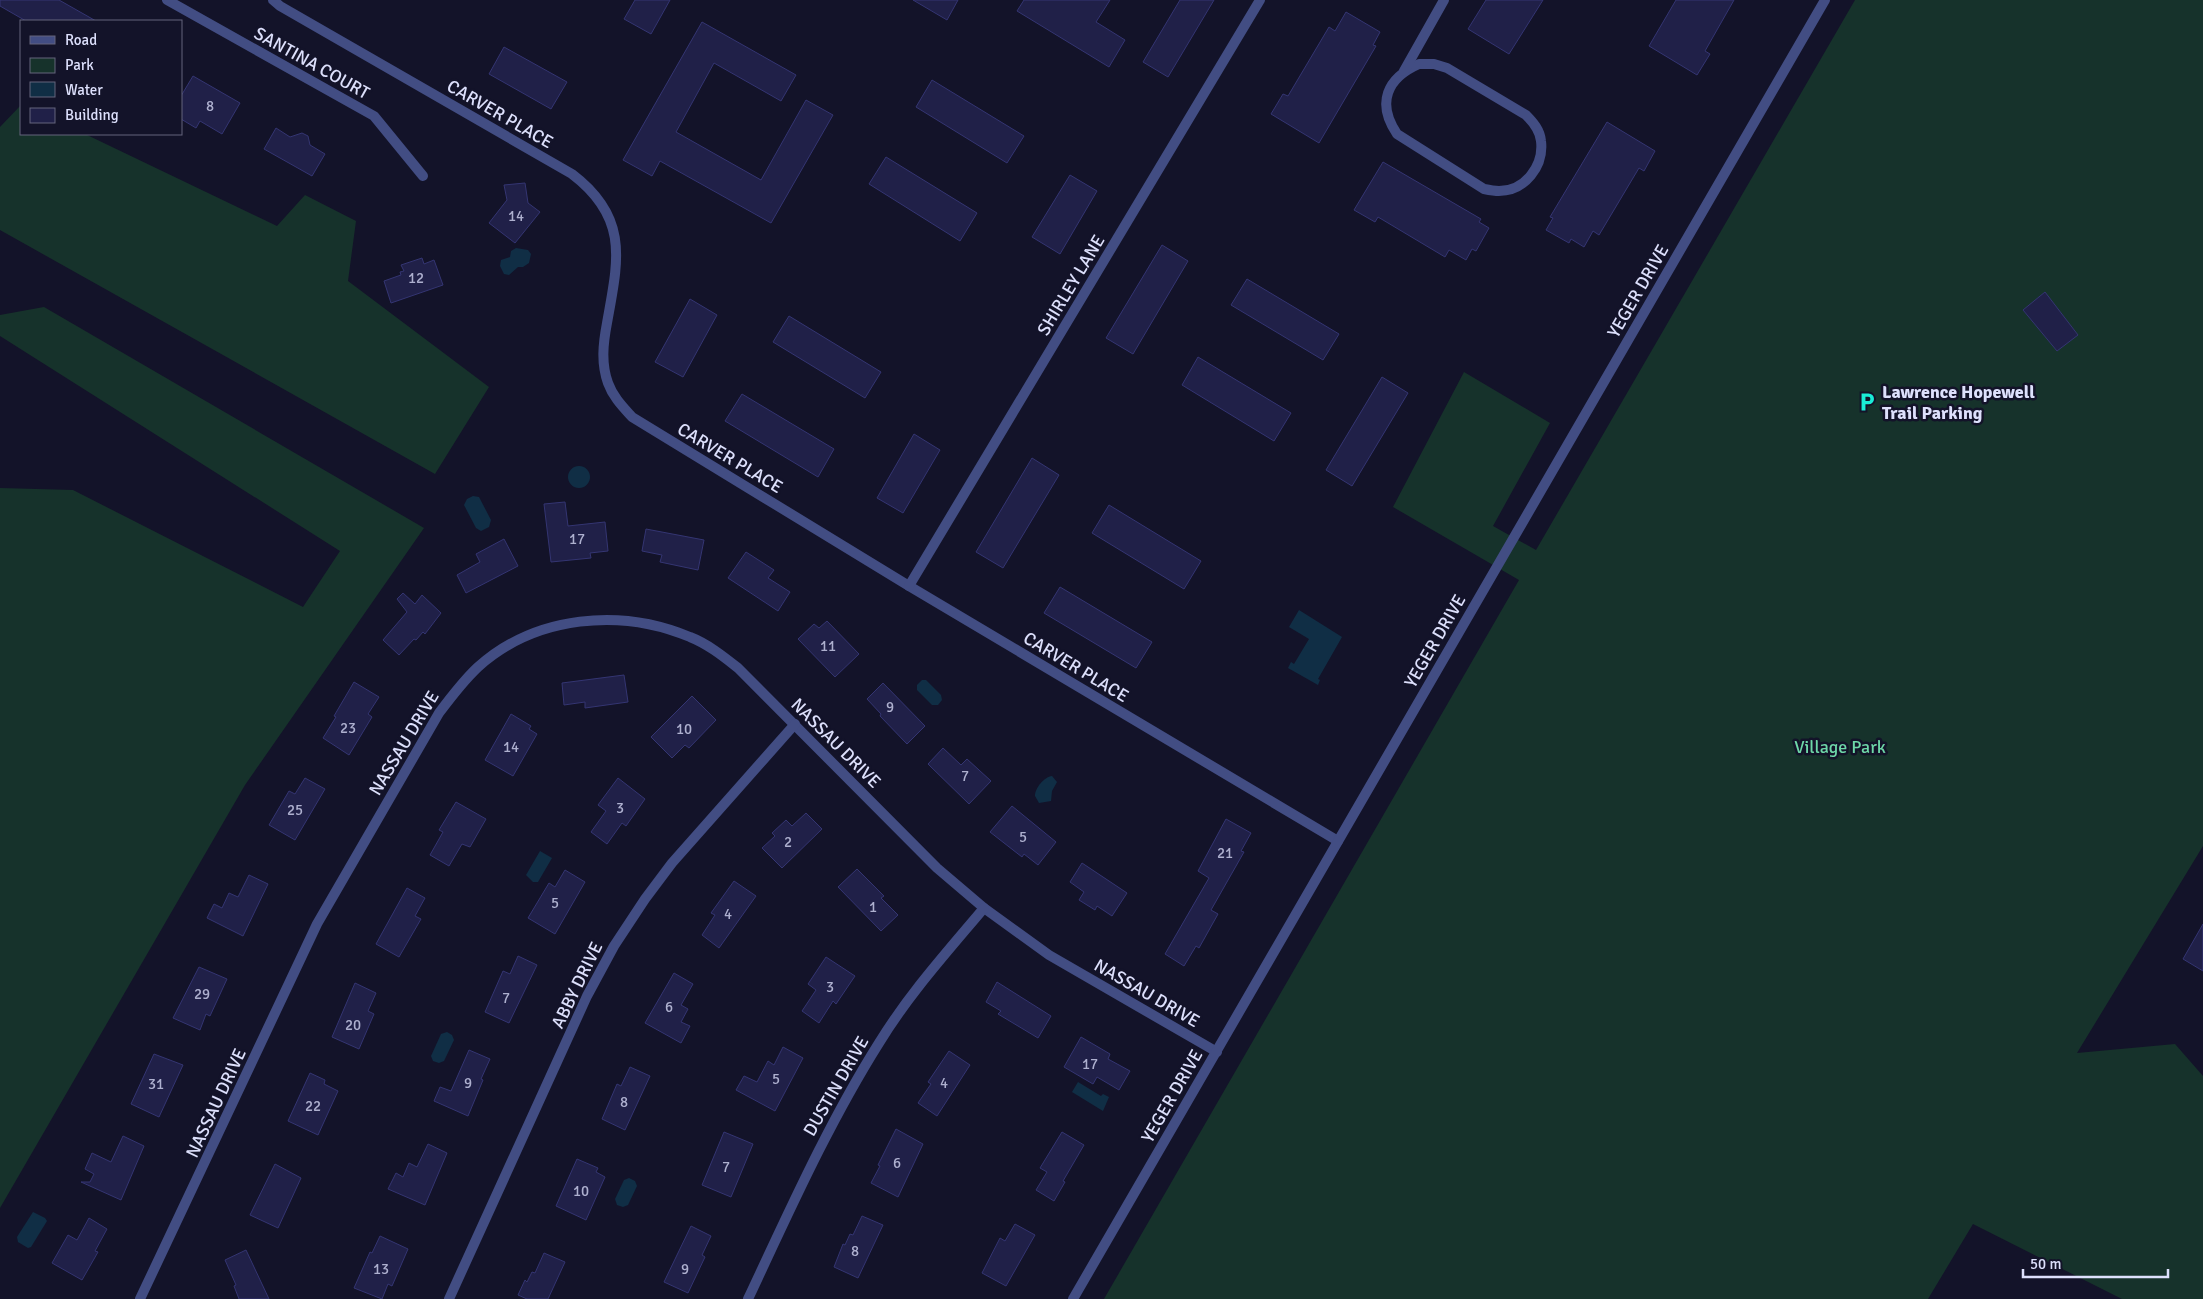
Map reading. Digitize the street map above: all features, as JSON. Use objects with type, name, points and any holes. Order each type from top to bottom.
[{"type":"street","name":"SANTINA COURT","points":[[166,0],[374,116],[424,176]]},
{"type":"street","name":"CARVER PLACE","points":[[273,0],[280,6],[572,174],[598,199],[609,217],[616,240],[618,261],[603,346],[603,364],[608,384],[618,402],[632,417],[909,586],[1338,841]]},
{"type":"street","name":"SHIRLEY LANE","points":[[909,586],[1260,0]]},
{"type":"street","points":[[1404,71],[1419,64],[1434,64],[1447,68],[1526,114],[1536,126],[1541,140],[1541,155],[1537,168],[1528,180],[1515,188],[1507,190],[1484,189],[1397,134],[1390,123],[1386,108],[1388,93],[1394,81],[1404,71],[1444,0]]},
{"type":"street","name":"YEGER DRIVE","points":[[1073,1299],[1824,0]]},
{"type":"street","name":"NASSAU DRIVE","points":[[140,1299],[317,924],[439,713],[457,688],[479,666],[508,646],[536,632],[566,624],[597,620],[628,620],[659,626],[692,638],[719,653],[738,668],[795,724],[937,868],[984,908],[1049,955],[1216,1052]]},
{"type":"street","name":"ABBY DRIVE","points":[[449,1299],[588,996],[614,946],[645,899],[672,863],[795,724]]},
{"type":"street","name":"DUSTIN DRIVE","points":[[748,1299],[841,1105],[875,1049],[923,980],[984,908]]},
{"type":"green space","name":"Village Park","points":[[1855,0],[2203,0],[2203,846],[2077,1053],[2175,1044],[2203,1076],[2203,1299],[2122,1299],[1973,1224],[1928,1299],[1104,1299],[1519,580],[1393,507],[1464,372],[1550,423],[1493,526],[1536,550]]},
{"type":"green space","points":[[20,106],[20,135],[87,135],[277,226],[305,195],[356,221],[348,281],[489,387],[435,474],[0,230],[0,127]]},
{"type":"green space","points":[[44,307],[424,528],[245,785],[0,1208],[0,488],[73,490],[303,607],[340,551],[0,336],[0,315]]},
{"type":"water","points":[[516,248],[528,250],[531,254],[529,263],[523,267],[518,267],[509,275],[504,274],[500,266],[501,260],[510,257],[511,251]]},
{"type":"water","points":[[579,466],[587,469],[590,477],[587,485],[579,488],[571,485],[568,477],[571,469]]},
{"type":"water","points":[[473,496],[479,497],[491,520],[489,527],[481,531],[476,528],[464,505],[467,499]]},
{"type":"water","points":[[1299,610],[1342,637],[1318,679],[1320,680],[1318,685],[1288,668],[1291,662],[1294,664],[1309,639],[1289,627]]},
{"type":"water","points":[[922,680],[926,680],[941,695],[942,700],[938,705],[932,705],[917,690],[917,685]]},
{"type":"water","points":[[1052,776],[1057,782],[1052,791],[1051,801],[1039,803],[1035,796],[1038,786]]},
{"type":"water","points":[[540,851],[552,858],[538,882],[533,882],[526,875]]},
{"type":"water","points":[[447,1032],[452,1035],[454,1040],[444,1061],[439,1063],[433,1061],[431,1056],[441,1034]]},
{"type":"water","points":[[1078,1082],[1101,1096],[1103,1094],[1109,1097],[1103,1111],[1072,1092]]},
{"type":"water","points":[[629,1178],[635,1181],[637,1186],[628,1205],[623,1207],[617,1205],[615,1199],[624,1180]]},
{"type":"water","points":[[33,1212],[47,1221],[31,1247],[28,1248],[18,1242],[17,1237]]},
{"type":"building","points":[[0,0],[59,0],[94,20],[24,20],[0,6]]},
{"type":"building","points":[[635,0],[670,0],[651,34],[624,19]]},
{"type":"building","points":[[913,0],[958,0],[947,20]]},
{"type":"building","points":[[1024,0],[1110,0],[1096,22],[1125,40],[1109,67],[1017,11]]},
{"type":"building","points":[[1180,0],[1214,0],[1168,77],[1143,62]]},
{"type":"building","points":[[1486,0],[1543,0],[1509,54],[1468,29]]},
{"type":"building","points":[[1676,0],[1734,0],[1705,51],[1710,54],[1697,75],[1649,46]]},
{"type":"building","points":[[1346,12],[1380,32],[1373,45],[1376,46],[1319,143],[1271,114],[1283,94],[1288,96],[1329,27],[1335,31]]},
{"type":"building","points":[[702,22],[796,75],[781,101],[714,63],[676,132],[761,180],[806,100],[833,115],[771,223],[660,161],[652,176],[623,160]]},
{"type":"building","points":[[504,47],[567,82],[551,109],[489,74]]},
{"type":"building","points":[[193,76],[240,103],[222,134],[200,121],[196,128],[182,120],[182,94]]},
{"type":"building","points":[[932,80],[1024,136],[1007,163],[916,107]]},
{"type":"building","points":[[1607,122],[1655,151],[1644,171],[1639,168],[1599,235],[1593,231],[1584,247],[1571,239],[1569,243],[1546,230],[1553,218],[1550,217]]},
{"type":"building","points":[[276,128],[290,137],[302,133],[308,136],[310,145],[325,154],[312,176],[264,149]]},
{"type":"building","points":[[886,157],[977,213],[960,241],[869,184]]},
{"type":"building","points":[[1383,162],[1481,219],[1479,222],[1489,228],[1476,251],[1472,249],[1466,260],[1449,250],[1445,257],[1378,217],[1375,222],[1354,210]]},
{"type":"building","points":[[1070,175],[1097,191],[1060,254],[1032,237]]},
{"type":"building","points":[[525,183],[528,203],[540,212],[515,243],[489,223],[507,200],[504,185]]},
{"type":"building","points":[[1162,245],[1188,261],[1133,354],[1106,338]]},
{"type":"building","points":[[422,258],[424,264],[434,260],[443,285],[391,303],[384,281],[401,275],[400,272],[404,271],[401,265]]},
{"type":"building","points":[[1247,279],[1339,334],[1323,360],[1231,305]]},
{"type":"building","points":[[2045,292],[2078,335],[2057,351],[2023,310]]},
{"type":"building","points":[[690,299],[717,315],[683,377],[655,362]]},
{"type":"building","points":[[789,316],[881,372],[865,398],[773,342]]},
{"type":"building","points":[[1198,357],[1291,413],[1274,441],[1182,385]]},
{"type":"building","points":[[1382,377],[1408,393],[1352,486],[1326,470]]},
{"type":"building","points":[[742,394],[834,449],[818,477],[725,421]]},
{"type":"building","points":[[914,434],[940,450],[903,513],[877,498]]},
{"type":"building","points":[[1032,458],[1059,475],[1003,568],[976,552]]},
{"type":"building","points":[[565,502],[568,526],[605,522],[608,551],[590,553],[591,558],[551,562],[544,504]]},
{"type":"building","points":[[1109,505],[1201,561],[1184,589],[1092,533]]},
{"type":"building","points":[[646,529],[704,540],[698,570],[660,562],[662,555],[642,551]]},
{"type":"building","points":[[504,539],[518,566],[466,593],[457,575],[480,562],[476,554]]},
{"type":"building","points":[[746,552],[774,570],[768,578],[790,592],[778,611],[728,578]]},
{"type":"building","points":[[1060,587],[1152,642],[1136,668],[1044,613]]},
{"type":"building","points":[[403,593],[415,604],[422,595],[441,613],[425,634],[423,632],[416,640],[414,639],[399,655],[383,640],[407,612],[397,599]]},
{"type":"building","points":[[827,621],[859,654],[835,677],[798,639],[814,624],[819,628]]},
{"type":"building","points":[[624,675],[628,702],[585,708],[585,702],[564,705],[562,683]]},
{"type":"building","points":[[354,682],[379,697],[368,714],[372,717],[349,755],[323,738]]},
{"type":"building","points":[[883,683],[925,726],[907,744],[880,716],[881,714],[867,699]]},
{"type":"building","points":[[692,696],[716,720],[689,748],[685,745],[672,758],[651,737]]},
{"type":"building","points":[[511,714],[531,726],[529,729],[537,734],[513,776],[485,760]]},
{"type":"building","points":[[943,748],[961,765],[967,759],[991,781],[969,804],[928,764]]},
{"type":"building","points":[[305,778],[325,789],[295,840],[269,825],[289,791],[295,794]]},
{"type":"building","points":[[618,778],[645,799],[626,826],[622,823],[607,844],[591,832],[606,811],[598,805]]},
{"type":"building","points":[[456,802],[486,819],[470,847],[462,844],[449,866],[430,855],[443,832],[439,830]]},
{"type":"building","points":[[1012,806],[1056,842],[1038,865],[1024,854],[1022,857],[990,832]]},
{"type":"building","points":[[806,813],[822,829],[782,868],[762,848],[775,836],[772,833],[786,820],[792,826]]},
{"type":"building","points":[[1226,819],[1251,833],[1241,851],[1244,852],[1211,910],[1218,914],[1199,948],[1196,946],[1184,966],[1165,954],[1209,878],[1198,871]]},
{"type":"building","points":[[1082,863],[1127,893],[1112,916],[1097,906],[1095,910],[1079,900],[1084,892],[1070,882]]},
{"type":"building","points":[[857,869],[884,896],[881,898],[898,915],[881,931],[838,887]]},
{"type":"building","points":[[565,870],[585,882],[555,934],[528,918],[549,883],[555,887]]},
{"type":"building","points":[[249,875],[268,884],[243,936],[207,918],[214,904],[222,908],[229,893],[238,897]]},
{"type":"building","points":[[734,881],[756,896],[719,948],[702,935],[715,915],[711,913]]},
{"type":"building","points":[[407,888],[425,898],[415,916],[421,919],[399,957],[376,944]]},
{"type":"building","points":[[2203,924],[2203,971],[2183,959]]},
{"type":"building","points":[[518,956],[537,965],[509,1023],[485,1012],[503,971],[510,974]]},
{"type":"building","points":[[826,957],[855,976],[836,1004],[833,1001],[819,1023],[802,1011],[816,990],[808,984]]},
{"type":"building","points":[[199,967],[227,979],[210,1016],[206,1014],[200,1030],[173,1018]]},
{"type":"building","points":[[674,973],[693,984],[681,1005],[688,1009],[681,1022],[690,1026],[681,1043],[645,1023]]},
{"type":"building","points":[[997,982],[1051,1016],[1038,1038],[998,1014],[1001,1011],[986,1002]]},
{"type":"building","points":[[355,983],[376,993],[368,1011],[374,1014],[359,1049],[332,1037]]},
{"type":"building","points":[[1081,1037],[1110,1054],[1108,1059],[1130,1071],[1119,1090],[1097,1077],[1093,1084],[1064,1067]]},
{"type":"building","points":[[783,1047],[803,1058],[775,1111],[736,1090],[744,1076],[757,1082],[768,1061],[774,1065]]},
{"type":"building","points":[[469,1050],[490,1059],[468,1116],[434,1101],[440,1087],[451,1091]]},
{"type":"building","points":[[949,1051],[970,1065],[937,1116],[918,1103],[931,1084],[928,1082]]},
{"type":"building","points":[[154,1054],[183,1065],[159,1117],[131,1104]]},
{"type":"building","points":[[630,1067],[650,1076],[625,1130],[602,1119],[617,1084],[621,1086]]},
{"type":"building","points":[[310,1073],[325,1080],[324,1084],[338,1091],[318,1135],[288,1121]]},
{"type":"building","points":[[896,1129],[923,1144],[898,1197],[871,1183]]},
{"type":"building","points":[[724,1132],[753,1144],[731,1197],[702,1185]]},
{"type":"building","points":[[1062,1132],[1084,1145],[1063,1181],[1065,1182],[1054,1201],[1036,1190],[1047,1172],[1040,1168]]},
{"type":"building","points":[[123,1136],[144,1146],[121,1200],[81,1182],[90,1182],[94,1174],[85,1169],[92,1153],[111,1162]]},
{"type":"building","points":[[428,1144],[447,1153],[425,1205],[388,1189],[396,1173],[403,1177],[409,1163],[417,1167]]},
{"type":"building","points":[[577,1159],[598,1168],[596,1172],[605,1177],[586,1220],[556,1206]]},
{"type":"building","points":[[275,1164],[301,1178],[278,1228],[250,1215]]},
{"type":"building","points":[[862,1216],[883,1225],[858,1278],[834,1267],[843,1244],[845,1245],[850,1234],[853,1235]]},
{"type":"building","points":[[89,1218],[107,1229],[95,1251],[98,1252],[82,1280],[52,1263],[68,1235],[77,1240]]},
{"type":"building","points":[[1015,1224],[1035,1235],[1006,1286],[982,1273],[1000,1238],[1005,1241]]},
{"type":"building","points":[[691,1226],[711,1236],[702,1255],[705,1257],[688,1293],[664,1282]]},
{"type":"building","points":[[380,1236],[408,1249],[392,1286],[388,1284],[382,1299],[354,1288],[370,1252],[372,1253]]},
{"type":"building","points":[[246,1250],[269,1299],[239,1299],[234,1286],[236,1285],[225,1260]]},
{"type":"building","points":[[544,1253],[565,1262],[548,1299],[527,1299],[518,1295],[525,1280],[527,1282],[532,1272],[535,1273]]},
{"type":"place","name":"Lawrence Hopewell Trail Parking","points":[[1867,402]]}]
